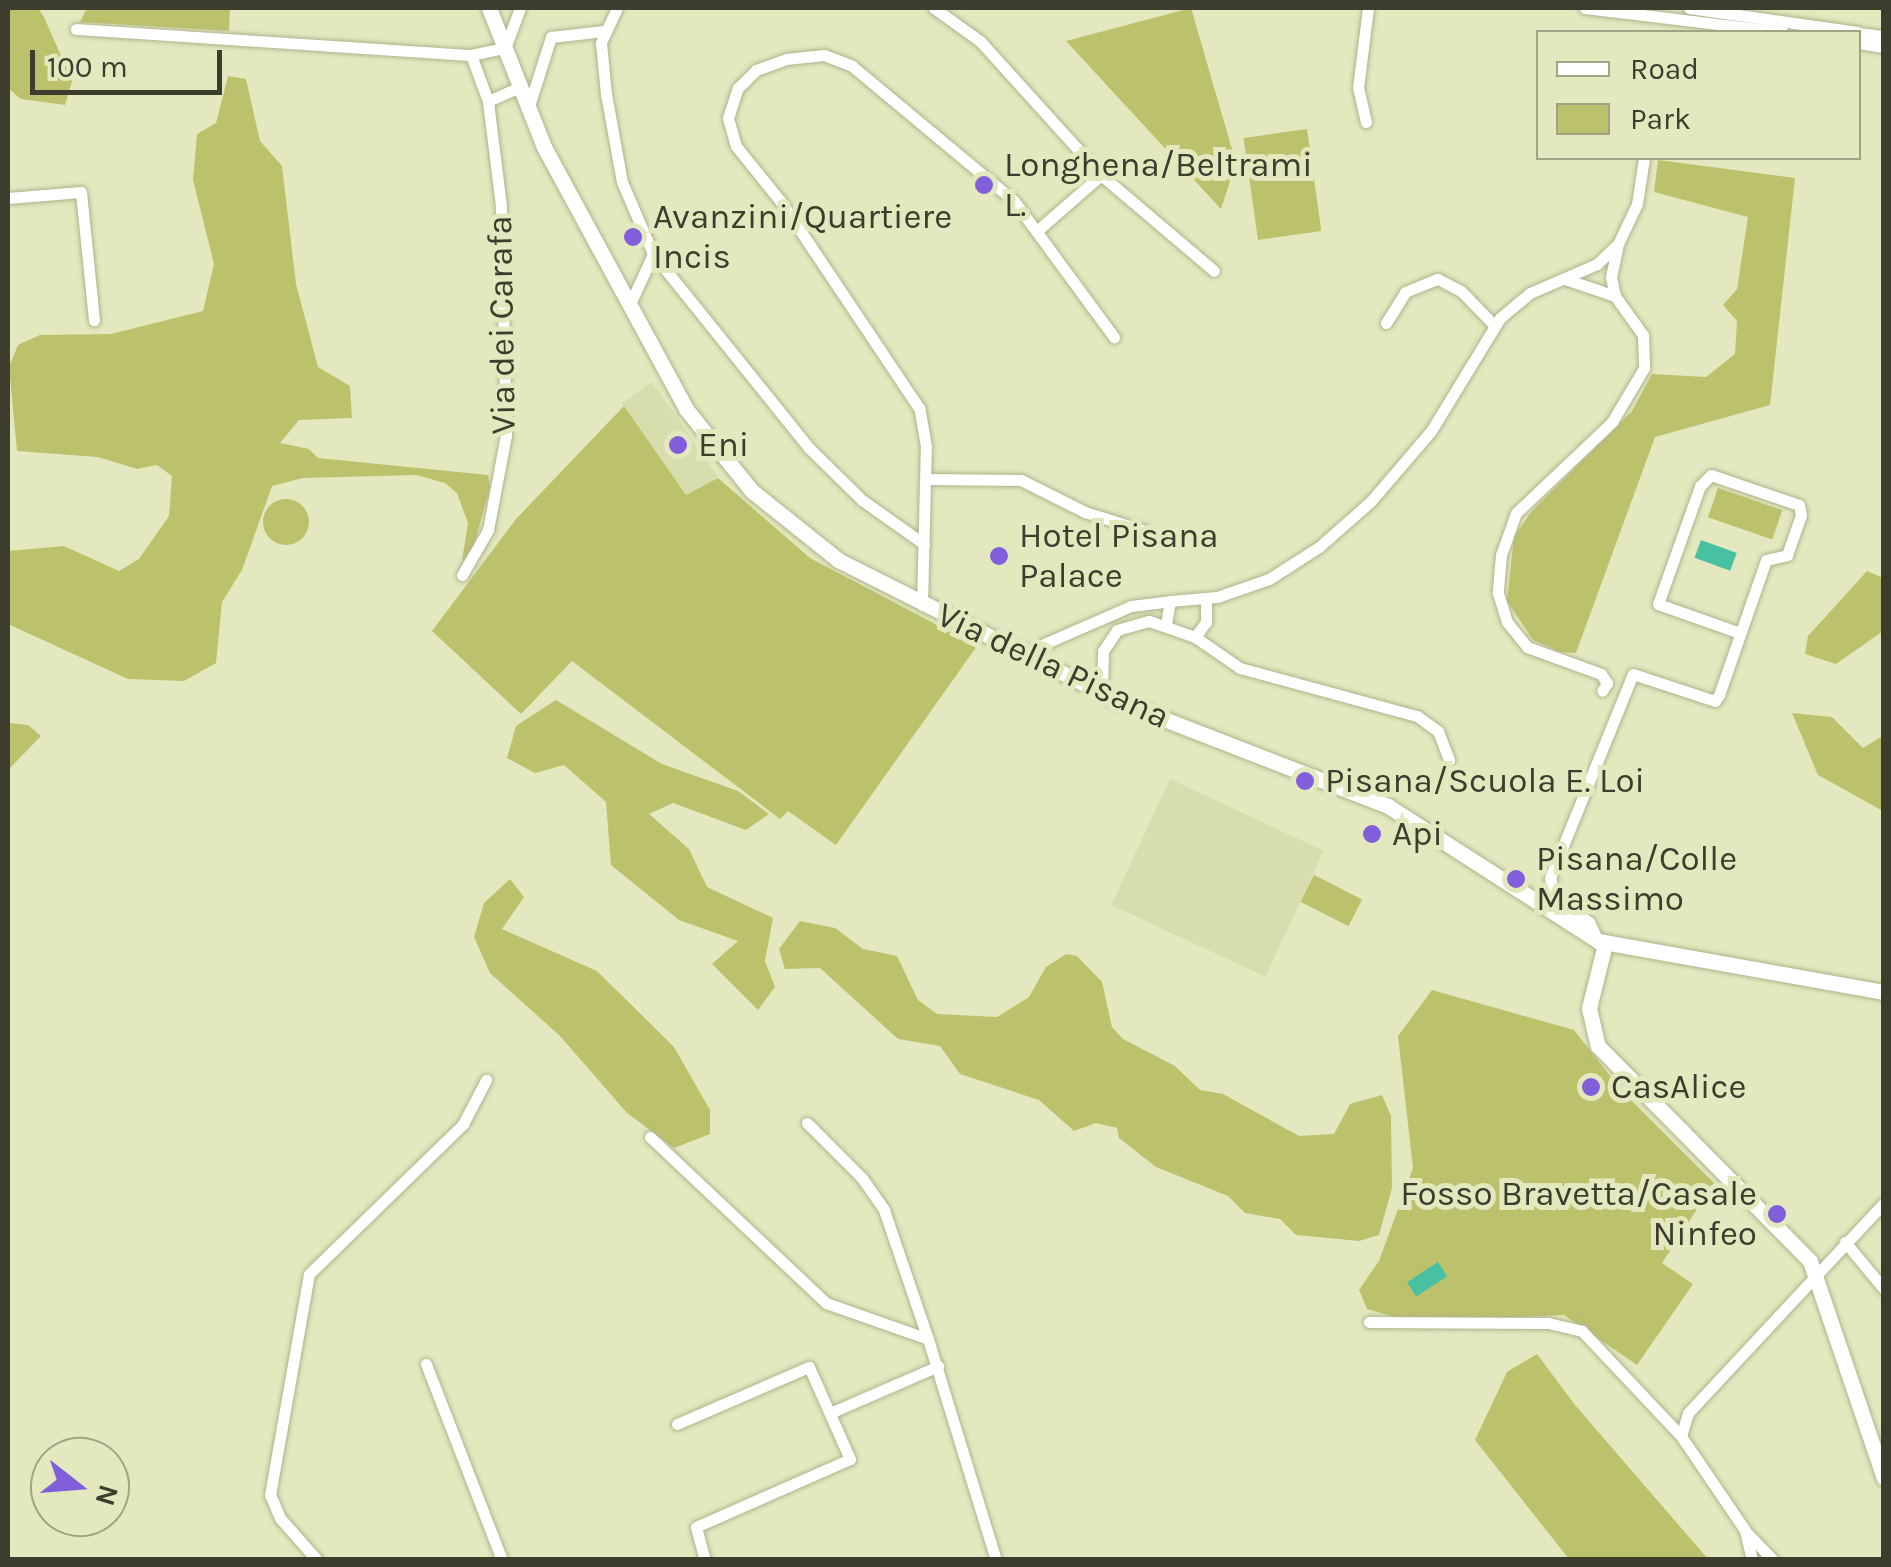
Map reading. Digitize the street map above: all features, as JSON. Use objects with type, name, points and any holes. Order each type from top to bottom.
[{"type":"main road","name":"Via della Pisana","points":[[488,8],[528,109],[686,409],[730,468],[844,564],[1102,694],[1376,799],[1602,943],[1884,992]]},
{"type":"main road","points":[[1602,943],[1588,1014],[1601,1052],[1816,1273],[1884,1478]]},
{"type":"street","points":[[76,30],[471,55],[505,48],[520,8]]},
{"type":"street","points":[[617,8],[604,31],[603,74],[622,182],[653,254],[797,435],[862,500],[924,544]]},
{"type":"street","points":[[934,8],[980,42],[1101,176],[1214,272]]},
{"type":"street","points":[[1366,122],[1358,88],[1368,8]]},
{"type":"street","points":[[1585,8],[1831,30]]},
{"type":"street","points":[[1695,15],[1773,30]]},
{"type":"street","points":[[528,109],[551,37],[604,31]]},
{"type":"street","name":"Via dei Carafa","points":[[462,574],[488,530],[506,435],[501,206],[488,101],[471,55]]},
{"type":"street","points":[[922,605],[926,478],[923,419],[914,396],[736,146],[728,118],[734,95],[769,63],[814,55],[841,59],[1000,186],[1039,230],[1114,338]]},
{"type":"street","points":[[488,101],[519,87]]},
{"type":"street","points":[[1602,691],[1604,676],[1545,658],[1518,639],[1503,615],[1498,584],[1516,514],[1612,422],[1641,376],[1643,335],[1615,296],[1611,276],[1618,244],[1634,214],[1644,160]]},
{"type":"street","points":[[1039,230],[1101,176]]},
{"type":"street","points":[[8,198],[82,192],[94,320]]},
{"type":"street","points":[[1021,654],[1086,630],[1131,606],[1206,599],[1280,573],[1359,512],[1431,431],[1494,325],[1522,298],[1591,268],[1618,244]]},
{"type":"street","points":[[629,306],[653,254]]},
{"type":"street","points":[[1565,279],[1615,296]]},
{"type":"street","points":[[1386,323],[1405,292],[1438,280],[1461,292],[1494,325]]},
{"type":"street","points":[[1602,943],[1589,922],[1554,895],[1550,878],[1633,674],[1714,701],[1740,633],[1766,560],[1787,555],[1802,510],[1711,475],[1700,486],[1658,604],[1740,633]]},
{"type":"street","points":[[926,478],[1021,480],[1084,512],[1145,531]]},
{"type":"street","points":[[1195,637],[1207,619],[1206,599]]},
{"type":"street","points":[[1166,624],[1170,601]]},
{"type":"street","points":[[1102,694],[1104,648],[1130,623],[1166,624],[1195,637],[1240,668],[1417,716],[1438,731],[1450,760]]},
{"type":"street","points":[[1086,630],[1104,648]]},
{"type":"street","points":[[317,1560],[280,1518],[270,1496],[308,1274],[463,1124],[486,1080]]},
{"type":"street","points":[[807,1123],[862,1178],[884,1210],[938,1366],[996,1560]]},
{"type":"street","points":[[650,1137],[826,1303],[928,1338]]},
{"type":"street","points":[[1681,1436],[1688,1413],[1884,1203]]},
{"type":"street","points":[[1845,1242],[1884,1289]]},
{"type":"street","points":[[1370,1322],[1563,1324],[1604,1348],[1681,1436],[1744,1530],[1774,1560]]},
{"type":"street","points":[[426,1364],[502,1560]]},
{"type":"street","points":[[830,1413],[938,1366]]},
{"type":"street","points":[[677,1424],[808,1367],[850,1459],[696,1527],[705,1560]]},
{"type":"street","points":[[1744,1530],[1752,1560]]},
{"type":"shaded area","points":[[652,382],[719,477],[688,498],[622,403]]},
{"type":"shaded area","points":[[1170,779],[1324,851],[1265,977],[1111,905]]},
{"type":"green space","points":[[8,8],[38,8],[44,17],[72,81],[65,105],[21,99],[8,88]]},
{"type":"green space","points":[[87,8],[230,8],[229,31],[80,22]]},
{"type":"green space","points":[[1191,8],[1236,163],[1221,209],[1066,41]]},
{"type":"green space","points":[[228,76],[246,79],[260,141],[282,166],[296,284],[318,367],[350,386],[352,418],[299,420],[280,443],[309,449],[318,458],[488,475],[490,488],[473,548],[462,561],[468,523],[457,493],[445,483],[416,475],[303,478],[272,486],[242,570],[222,602],[216,663],[184,681],[128,679],[8,624],[8,551],[64,546],[119,571],[139,559],[169,516],[172,476],[157,465],[137,469],[98,457],[17,451],[9,367],[18,345],[40,335],[111,334],[203,311],[214,264],[193,180],[197,134],[216,123]]},
{"type":"green space","points":[[1307,129],[1321,231],[1258,240],[1244,138]]},
{"type":"green space","points":[[1658,160],[1795,178],[1770,405],[1655,437],[1576,653],[1560,652],[1533,640],[1507,601],[1514,537],[1531,512],[1632,411],[1652,374],[1706,377],[1735,354],[1737,321],[1723,305],[1737,289],[1748,217],[1654,192]]},
{"type":"green space","points":[[624,406],[686,495],[718,478],[810,558],[977,646],[836,845],[788,811],[780,819],[572,661],[521,714],[432,631],[516,519]]},
{"type":"green space","points":[[1718,488],[1782,510],[1772,539],[1708,517]]},
{"type":"green space","points":[[286,499],[302,506],[309,522],[302,538],[286,545],[270,538],[263,522],[270,506]]},
{"type":"green space","points":[[1867,571],[1883,578],[1883,631],[1836,664],[1805,654],[1808,636]]},
{"type":"green space","points":[[556,700],[662,764],[738,791],[769,814],[746,830],[673,803],[649,814],[689,849],[707,887],[773,918],[765,961],[775,987],[758,1010],[712,964],[738,941],[679,920],[611,865],[606,802],[564,765],[535,773],[507,758],[516,726]]},
{"type":"green space","points":[[1792,713],[1832,717],[1863,748],[1883,736],[1883,811],[1818,775]]},
{"type":"green space","points":[[8,723],[28,725],[41,736],[8,770]]},
{"type":"green space","points":[[1314,875],[1362,900],[1348,926],[1300,902]]},
{"type":"green space","points":[[510,879],[524,897],[502,929],[597,971],[674,1047],[710,1110],[710,1134],[674,1148],[627,1113],[560,1036],[490,973],[474,937],[484,903]]},
{"type":"green space","points":[[800,921],[835,928],[863,949],[897,956],[918,1000],[937,1014],[997,1017],[1029,997],[1046,967],[1066,954],[1077,956],[1102,982],[1112,1027],[1123,1039],[1175,1066],[1200,1090],[1223,1094],[1299,1136],[1334,1134],[1350,1104],[1382,1095],[1391,1116],[1392,1188],[1379,1235],[1359,1241],[1296,1235],[1280,1219],[1245,1213],[1228,1196],[1156,1167],[1119,1138],[1117,1128],[1096,1123],[1074,1131],[1039,1100],[960,1074],[940,1046],[898,1039],[820,968],[785,969],[779,949]]},
{"type":"green space","points":[[1432,990],[1574,1030],[1621,1090],[1714,1183],[1662,1263],[1693,1284],[1637,1365],[1564,1315],[1412,1322],[1367,1309],[1359,1290],[1379,1261],[1413,1168],[1398,1036]]},
{"type":"green space","points":[[1537,1354],[1575,1405],[1708,1559],[1569,1559],[1475,1440],[1507,1372]]},
{"type":"water","points":[[1701,540],[1737,553],[1730,571],[1695,558]]},
{"type":"water","points":[[1438,1262],[1447,1276],[1416,1296],[1407,1282]]},
{"type":"place","name":"Longhena/Beltrami L.","points":[[984,185]]},
{"type":"place","name":"Avanzini/Quartiere Incis","points":[[633,237]]},
{"type":"place","name":"Eni","points":[[678,445]]},
{"type":"place","name":"Hotel Pisana Palace","points":[[999,556]]},
{"type":"place","name":"Pisana/Scuola E. Loi","points":[[1305,781]]},
{"type":"place","name":"Api","points":[[1372,834]]},
{"type":"place","name":"Pisana/Colle Massimo","points":[[1516,879]]},
{"type":"place","name":"CasAlice","points":[[1591,1087]]},
{"type":"place","name":"Fosso Bravetta/Casale Ninfeo","points":[[1777,1214]]}]
